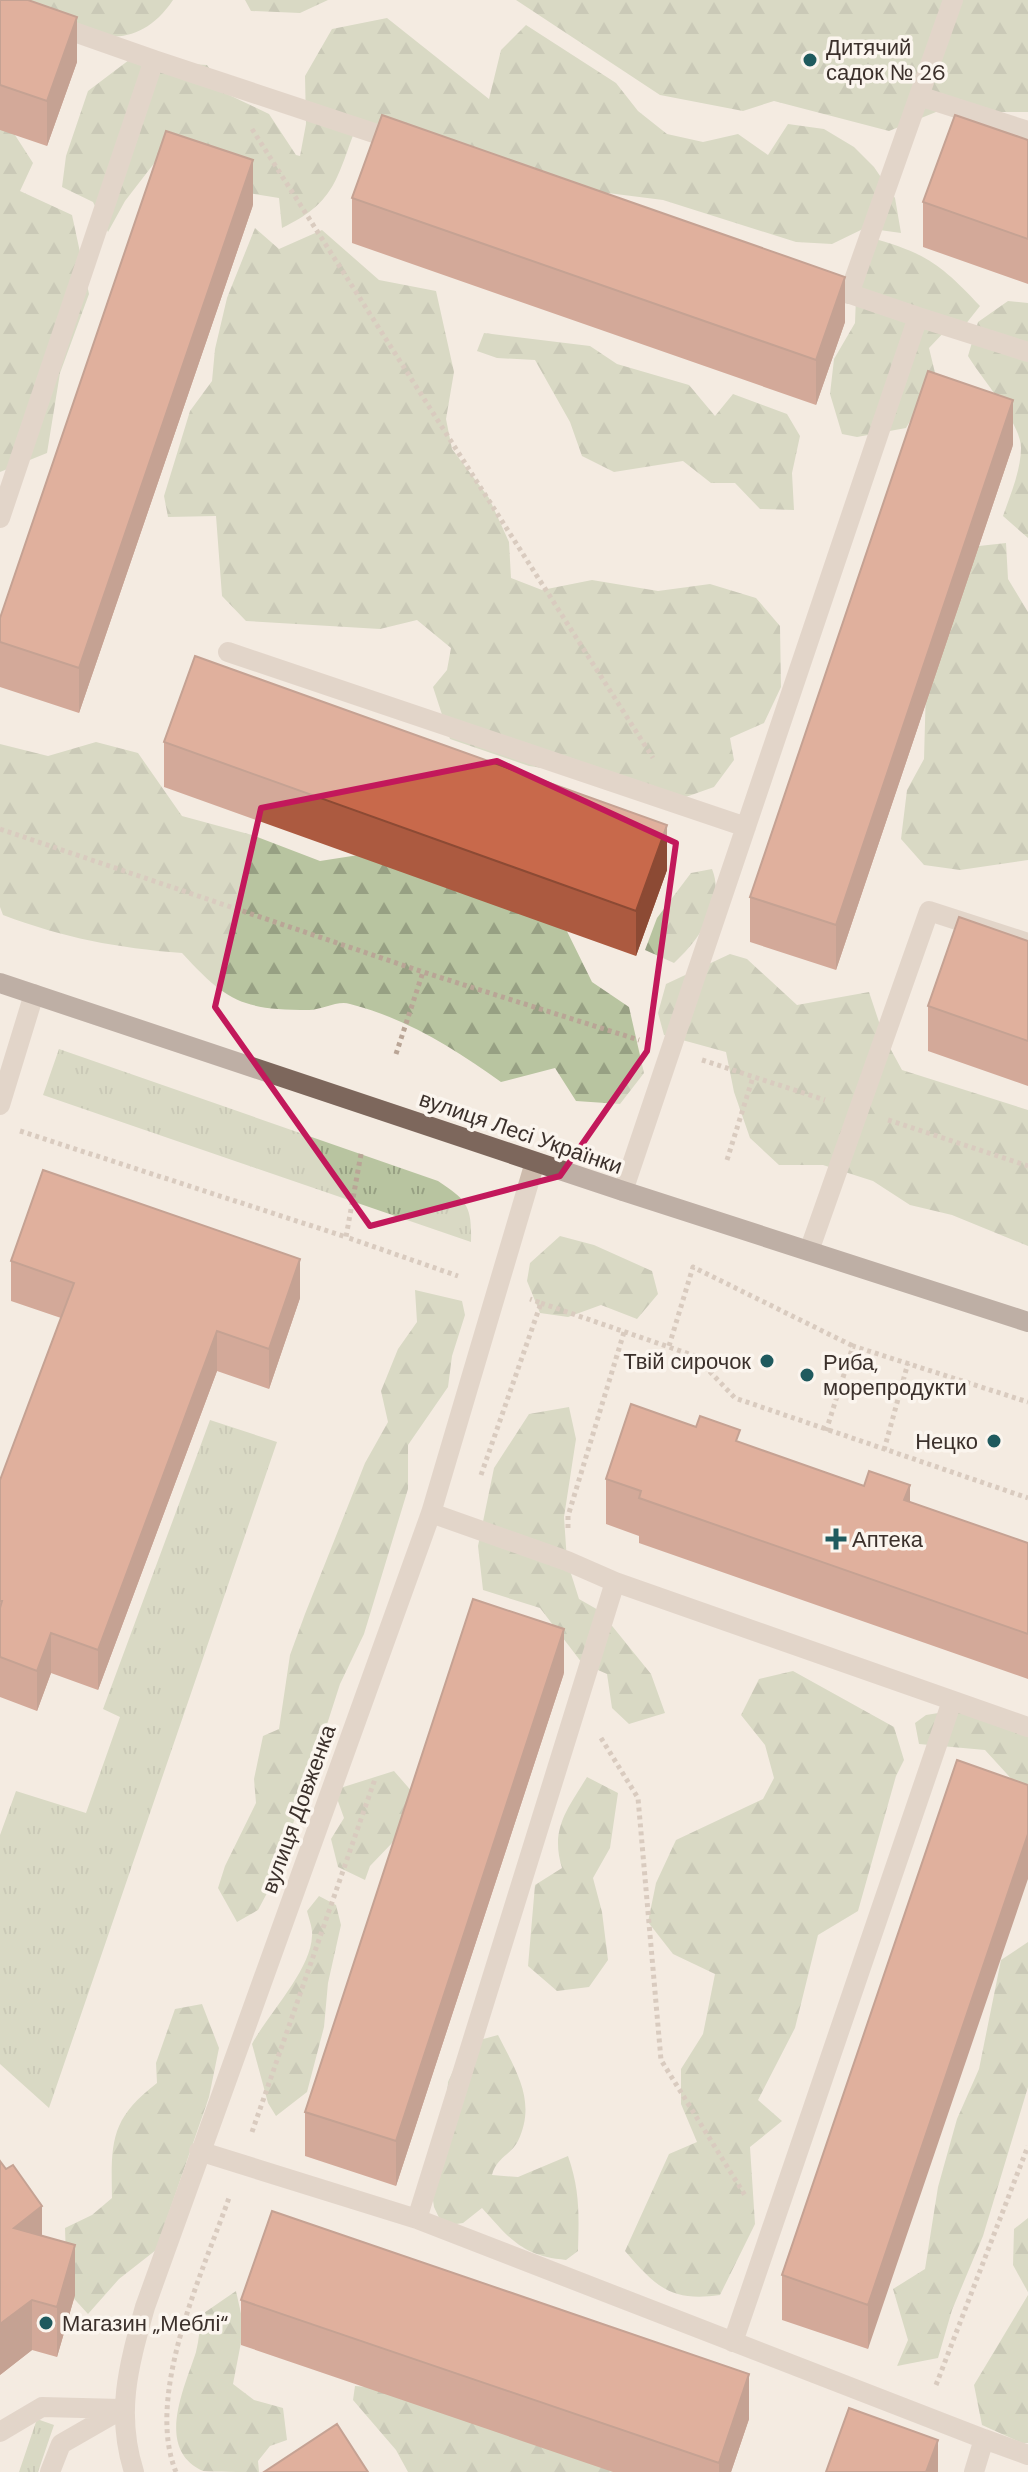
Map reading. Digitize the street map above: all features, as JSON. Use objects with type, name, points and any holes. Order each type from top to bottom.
[{"type":"main road","name":"вулиця Лесі Українки","points":[[0,983],[535,1162],[1028,1322]]},
{"type":"street","points":[[849,294],[953,0]]},
{"type":"street","points":[[0,6],[416,148]]},
{"type":"street","points":[[0,518],[154,60]]},
{"type":"street","points":[[919,96],[1028,131]]},
{"type":"street","points":[[804,279],[1028,352]]},
{"type":"street","points":[[623,1191],[918,317]]},
{"type":"street","points":[[228,652],[746,827]]},
{"type":"street","points":[[809,1251],[929,911],[1028,943]]},
{"type":"street","points":[[1,1096],[34,994]]},
{"type":"street","name":"вулиця Довженка","points":[[134,2472],[122,2409],[129,2363],[145,2307],[431,1513],[535,1162]]},
{"type":"street","points":[[431,1513],[567,1561],[615,1582],[1028,1727]]},
{"type":"street","points":[[417,2219],[615,1582]]},
{"type":"street","points":[[733,2342],[952,1701]]},
{"type":"street","points":[[199,2151],[417,2219],[1028,2455]]},
{"type":"street","points":[[0,2432],[42,2407],[122,2409]]},
{"type":"street","points":[[50,2472],[61,2444],[122,2409]]},
{"type":"street","points":[[974,2472],[984,2439]]},
{"type":"path","points":[[221,82],[684,806]]},
{"type":"path","points":[[0,829],[423,972]]},
{"type":"path","points":[[727,1160],[753,1077]]},
{"type":"path","points":[[15,1129],[458,1276]]},
{"type":"path","points":[[346,1237],[361,1154]]},
{"type":"path","points":[[1018,1163],[1028,1166]]},
{"type":"path","points":[[669,1346],[693,1267],[853,1346],[1028,1402]]},
{"type":"path","points":[[518,1295],[625,1329],[695,1356],[735,1398],[1028,1498]]},
{"type":"path","points":[[464,1526],[541,1303]]},
{"type":"path","points":[[567,1561],[568,1516],[625,1329]]},
{"type":"path","points":[[826,1431],[853,1346]]},
{"type":"path","points":[[884,1450],[908,1363]]},
{"type":"path","points":[[578,1701],[638,1798],[661,2060],[770,2235]]},
{"type":"path","points":[[176,2472],[170,2458],[167,2427],[171,2375],[183,2328],[381,1764]]},
{"type":"path","points":[[924,2416],[1028,2146]]},
{"type":"highlighted area","points":[[497,761],[676,843],[647,1051],[560,1176],[370,1226],[215,1007],[261,808]]},
{"type":"green space","points":[[9,0],[173,0],[155,20],[136,32],[116,37],[74,30]]},
{"type":"green space","points":[[245,0],[328,0],[300,13],[251,11]]},
{"type":"green space","points":[[516,0],[1028,0],[1028,112],[936,112],[889,131],[774,101],[743,111],[660,95]]},
{"type":"green space","points":[[387,18],[489,99],[501,50],[526,25],[616,83],[638,111],[667,134],[703,142],[738,134],[768,155],[788,124],[824,129],[854,147],[874,167],[895,198],[901,233],[865,228],[832,244],[796,242],[663,200],[592,191],[355,130],[331,189],[313,209],[282,228],[279,198],[242,192],[159,157],[125,201],[108,232],[93,202],[62,187],[66,156],[88,91],[129,60],[207,65],[227,94],[269,114],[296,155],[300,156],[306,124],[305,76],[332,29]]},
{"type":"green space","points":[[0,119],[6,121],[33,163],[20,191],[72,215],[89,294],[60,373],[47,453],[0,472]]},
{"type":"green space","points":[[255,228],[279,249],[322,230],[379,280],[436,291],[454,372],[446,419],[452,449],[489,498],[509,542],[511,578],[542,590],[592,580],[658,591],[710,584],[756,598],[780,626],[781,687],[764,723],[730,738],[734,760],[714,787],[666,804],[583,774],[529,766],[450,739],[433,687],[447,670],[451,648],[417,620],[380,629],[246,621],[222,596],[216,516],[168,517],[164,496],[190,411],[212,381],[215,349],[227,298]]},
{"type":"green space","points":[[868,237],[904,248],[930,261],[980,306],[965,325],[948,328],[929,348],[936,377],[906,428],[857,437],[842,434],[830,394],[834,359],[855,323],[857,270]]},
{"type":"green space","points":[[1008,301],[1028,303],[1028,538],[1003,516],[1019,465],[1019,438],[1008,414],[968,356],[978,322]]},
{"type":"green space","points":[[484,333],[590,346],[617,364],[689,385],[715,416],[733,394],[787,414],[800,436],[792,473],[794,510],[760,509],[735,483],[711,483],[683,461],[614,472],[582,456],[570,422],[535,360],[497,358],[477,351]]},
{"type":"green space","points":[[1006,543],[1008,579],[1028,612],[1028,860],[960,870],[924,865],[901,839],[907,790],[924,759],[926,686],[970,547]]},
{"type":"green space","points":[[96,742],[138,753],[182,816],[252,835],[320,861],[378,852],[555,907],[592,982],[629,1007],[644,1073],[620,1104],[576,1101],[555,1068],[501,1082],[429,1036],[371,1010],[345,1003],[309,1010],[251,1005],[224,992],[182,953],[91,941],[3,915],[0,907],[0,744],[48,756]]},
{"type":"green space","points":[[712,869],[715,895],[712,908],[692,944],[674,963],[645,950],[657,918],[691,873]]},
{"type":"green space","points":[[730,954],[747,959],[797,1005],[869,992],[884,1037],[902,1070],[1028,1110],[1028,1246],[952,1215],[910,1205],[873,1181],[823,1165],[779,1165],[750,1138],[734,1092],[726,1052],[664,1035],[658,1013],[666,984]]},
{"type":"green space","points":[[59,1049],[438,1181],[456,1193],[466,1205],[471,1242],[43,1095]]},
{"type":"green space","points":[[560,1236],[594,1245],[652,1271],[658,1294],[637,1319],[601,1305],[568,1317],[540,1313],[527,1281],[530,1263]]},
{"type":"green space","points":[[415,1290],[462,1301],[465,1315],[452,1356],[448,1387],[408,1445],[408,1489],[364,1634],[340,1684],[313,1780],[296,1815],[274,1880],[258,1910],[237,1922],[218,1888],[225,1866],[256,1803],[254,1779],[263,1736],[279,1729],[290,1655],[365,1463],[388,1422],[381,1391],[398,1349],[417,1322]]},
{"type":"green space","points":[[569,1407],[576,1439],[564,1517],[567,1561],[579,1599],[600,1611],[651,1674],[665,1713],[629,1724],[612,1708],[607,1674],[582,1663],[540,1608],[483,1590],[478,1546],[494,1468],[529,1414]]},
{"type":"green space","points":[[210,1420],[277,1442],[49,2108],[0,2064],[0,1835],[16,1791],[86,1813],[120,1717],[103,1709]]},
{"type":"green space","points":[[793,1671],[894,1727],[904,1760],[896,1776],[858,1911],[818,1935],[795,2028],[758,2100],[782,2121],[750,2147],[755,2224],[720,2295],[677,2294],[656,2283],[625,2251],[669,2154],[697,2142],[681,2104],[681,2069],[703,2034],[715,1974],[673,1954],[648,1922],[656,1883],[676,1840],[763,1799],[774,1778],[765,1745],[741,1715],[759,1679]]},
{"type":"green space","points":[[969,1708],[1028,1728],[1028,1797],[985,1750],[919,1744],[915,1723],[926,1715]]},
{"type":"green space","points":[[394,1771],[414,1794],[393,1842],[370,1866],[365,1880],[338,1867],[331,1839],[344,1818],[334,1790]]},
{"type":"green space","points":[[587,1777],[618,1793],[610,1848],[593,1878],[602,1912],[608,1960],[589,1987],[557,1991],[528,1966],[535,1885],[562,1868],[558,1842],[562,1820]]},
{"type":"green space","points":[[319,1896],[336,1905],[341,1925],[328,1983],[324,2027],[307,2092],[276,2116],[268,2103],[252,2044],[304,1963],[312,1933],[307,1911]]},
{"type":"green space","points":[[1028,1942],[1028,2087],[983,2236],[952,2310],[938,2358],[897,2366],[908,2340],[893,2289],[925,2269],[938,2187],[957,2119],[979,2069],[1001,1960]]},
{"type":"green space","points":[[202,2004],[219,2048],[209,2097],[156,2250],[119,2279],[88,2314],[67,2291],[65,2228],[92,2215],[112,2198],[113,2146],[122,2120],[130,2108],[157,2083],[156,2063],[175,2009]]},
{"type":"green space","points":[[498,2035],[522,2086],[525,2113],[518,2141],[497,2164],[492,2175],[518,2177],[568,2156],[577,2192],[578,2251],[566,2260],[527,2250],[482,2208],[463,2223],[443,2226],[434,2207],[427,2160],[444,2132],[448,2082],[465,2044]]},
{"type":"green space","points":[[1028,2218],[1028,2292],[1013,2265],[1014,2229]]},
{"type":"green space","points":[[236,2291],[244,2327],[233,2384],[254,2400],[283,2408],[287,2440],[270,2446],[258,2461],[259,2472],[203,2471],[188,2461],[180,2448],[176,2433],[180,2399],[196,2352],[201,2315]]},
{"type":"green space","points":[[1028,2295],[1028,2443],[1022,2443],[982,2425],[974,2385]]},
{"type":"green space","points":[[355,2386],[415,2391],[657,2472],[408,2472],[396,2450],[353,2400]]},
{"type":"green space","points":[[37,2419],[54,2425],[38,2472],[19,2472]]},
{"type":"building","points":[[0,0],[28,0],[77,17],[47,101],[0,85]]},
{"type":"building","points":[[382,115],[845,277],[816,360],[352,198]]},
{"type":"building","points":[[955,115],[1028,140],[1028,239],[923,202]]},
{"type":"building","points":[[166,131],[253,160],[79,668],[0,642],[0,618]]},
{"type":"building","points":[[928,371],[1013,400],[836,925],[750,897]]},
{"type":"building","points":[[195,656],[667,825],[636,911],[164,742]]},
{"type":"building","points":[[959,917],[1028,941],[1028,1041],[928,1006]]},
{"type":"building","points":[[43,1170],[300,1259],[269,1349],[217,1331],[98,1650],[51,1633],[37,1671],[0,1657],[0,1480],[74,1283],[11,1261]]},
{"type":"building","points":[[631,1404],[696,1427],[700,1416],[740,1430],[736,1441],[864,1486],[869,1471],[910,1485],[904,1500],[1028,1543],[1028,1634],[639,1498],[641,1491],[606,1479]]},
{"type":"building","points":[[473,1599],[564,1629],[396,2141],[305,2112]]},
{"type":"building","points":[[957,1760],[1028,1785],[1028,1834],[868,2305],[782,2275]]},
{"type":"building","points":[[0,2161],[6,2169],[13,2165],[42,2206],[14,2228],[75,2245],[57,2307],[32,2300],[0,2324]]},
{"type":"building","points":[[272,2211],[749,2374],[719,2463],[241,2300]]},
{"type":"building","points":[[849,2408],[938,2440],[926,2472],[826,2472]]},
{"type":"building","points":[[337,2424],[368,2472],[264,2472]]},
{"type":"place","name":"Дитячий садок № 26","points":[[810,60]]},
{"type":"place","name":"Твій сирочок","points":[[767,1361]]},
{"type":"place","name":"Риба, морепродукти","points":[[807,1375]]},
{"type":"place","name":"Нецко","points":[[994,1441]]},
{"type":"place","name":"Аптека","points":[[836,1539]]},
{"type":"place","name":"Магазин „Меблі“","points":[[46,2323]]}]
